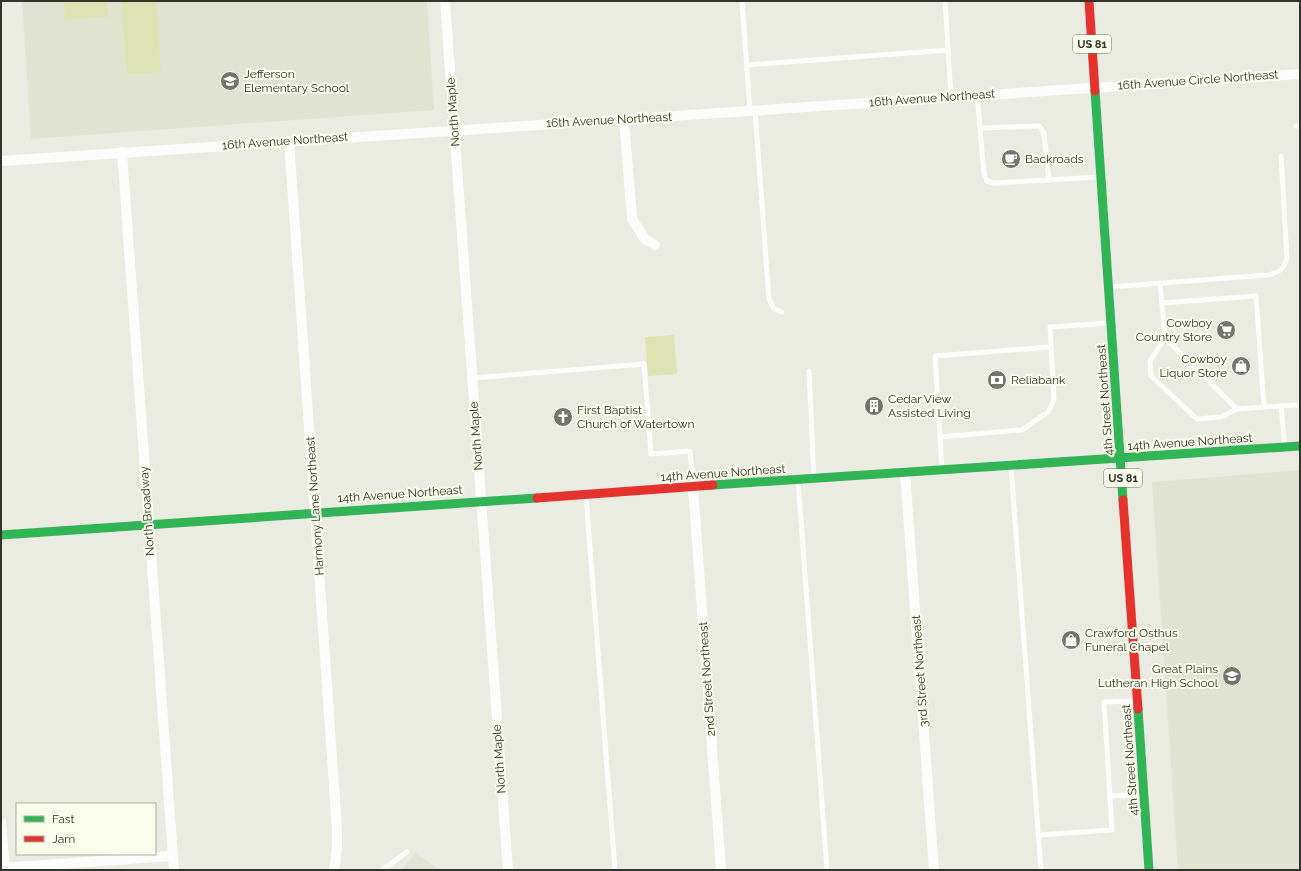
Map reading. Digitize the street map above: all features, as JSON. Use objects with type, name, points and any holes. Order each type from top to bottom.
[{"type":"main road","name":"4th Street Northeast","points":[[1089,1],[1150,870]]},
{"type":"main road","name":"14th Avenue Northeast","points":[[1,535],[942,469],[1300,446]]},
{"type":"street","name":"North Maple","points":[[445,1],[480,501],[508,870]]},
{"type":"street","name":"16th Avenue Circle Northeast","points":[[1095,86],[1300,74]]},
{"type":"street","name":"16th Avenue Northeast","points":[[1,161],[1095,86]]},
{"type":"street","points":[[624,119],[632,220],[645,239],[655,245]]},
{"type":"street","name":"Harmony Lane Northeast","points":[[289,141],[337,830],[337,849],[334,870]]},
{"type":"street","name":"North Broadway","points":[[122,152],[174,870]]},
{"type":"street","name":"3rd Street Northeast","points":[[905,472],[934,870]]},
{"type":"street","name":"2nd Street Northeast","points":[[693,487],[722,870]]},
{"type":"street","points":[[1,823],[3,869],[172,856]]},
{"type":"lane","points":[[742,1],[746,65],[752,110],[769,299],[774,309],[782,312]]},
{"type":"lane","points":[[945,1],[951,96]]},
{"type":"lane","points":[[746,65],[948,50]]},
{"type":"lane","points":[[977,94],[984,174],[987,181],[994,184],[1101,177]]},
{"type":"lane","points":[[980,128],[1040,126],[1044,133],[1049,180]]},
{"type":"lane","points":[[1109,287],[1268,275],[1279,272],[1285,267],[1287,258],[1282,156]]},
{"type":"lane","points":[[1160,283],[1165,338],[1150,361],[1151,376],[1198,418],[1221,417],[1237,409],[1300,405]]},
{"type":"lane","points":[[1162,303],[1256,296],[1264,408]]},
{"type":"lane","points":[[940,437],[1022,430],[1048,412],[1054,400],[1050,327],[1112,323]]},
{"type":"lane","points":[[1165,338],[1237,409]]},
{"type":"lane","points":[[942,469],[935,356],[1051,347]]},
{"type":"lane","points":[[472,378],[644,364],[651,454],[690,451],[693,487]]},
{"type":"lane","points":[[809,371],[814,478]]},
{"type":"lane","points":[[1282,406],[1285,447]]},
{"type":"lane","points":[[1011,465],[1041,870]]},
{"type":"lane","points":[[798,480],[827,870]]},
{"type":"lane","points":[[586,494],[615,870]]},
{"type":"lane","points":[[1038,834],[1112,830],[1104,702],[1138,701]]},
{"type":"lane","points":[[1110,796],[1144,794]]},
{"type":"lane","points":[[382,870],[407,852]]},
{"type":"shaded area","name":"Jefferson Elementary School","points":[[22,1],[427,1],[434,110],[31,139]]},
{"type":"shaded area","name":"Great Plains Lutheran High School","points":[[1300,470],[1300,870],[1178,870],[1152,482]]},
{"type":"shaded area","points":[[416,853],[439,870],[401,870]]},
{"type":"green space","points":[[64,1],[107,1],[108,17],[65,20]]},
{"type":"green space","points":[[121,1],[156,1],[161,72],[127,74]]},
{"type":"green space","points":[[674,335],[677,374],[648,376],[645,337]]},
{"type":"traffic: fast","points":[[1095,91],[1123,500]]},
{"type":"traffic: fast","points":[[713,485],[1300,446]]},
{"type":"traffic: fast","points":[[1,535],[537,498]]},
{"type":"traffic: fast","points":[[1138,709],[1149,870]]},
{"type":"traffic: jam","points":[[1089,1],[1095,91]]},
{"type":"traffic: jam","points":[[537,498],[713,485]]},
{"type":"traffic: jam","points":[[1123,500],[1138,709]]},
{"type":"place","name":"Jefferson Elementary School","points":[[230,81]]},
{"type":"place","name":"Backroads","points":[[1011,159]]},
{"type":"place","name":"Cowboy Country Store","points":[[1226,330]]},
{"type":"place","name":"Cowboy Liquor Store","points":[[1241,366]]},
{"type":"place","name":"Reliabank","points":[[997,380]]},
{"type":"place","name":"Cedar View Assisted Living","points":[[874,406]]},
{"type":"place","name":"First Baptist Church of Watertown","points":[[563,417]]},
{"type":"place","name":"Crawford Osthus Funeral Chapel","points":[[1071,640]]},
{"type":"place","name":"Great Plains Lutheran High School","points":[[1232,676]]}]
